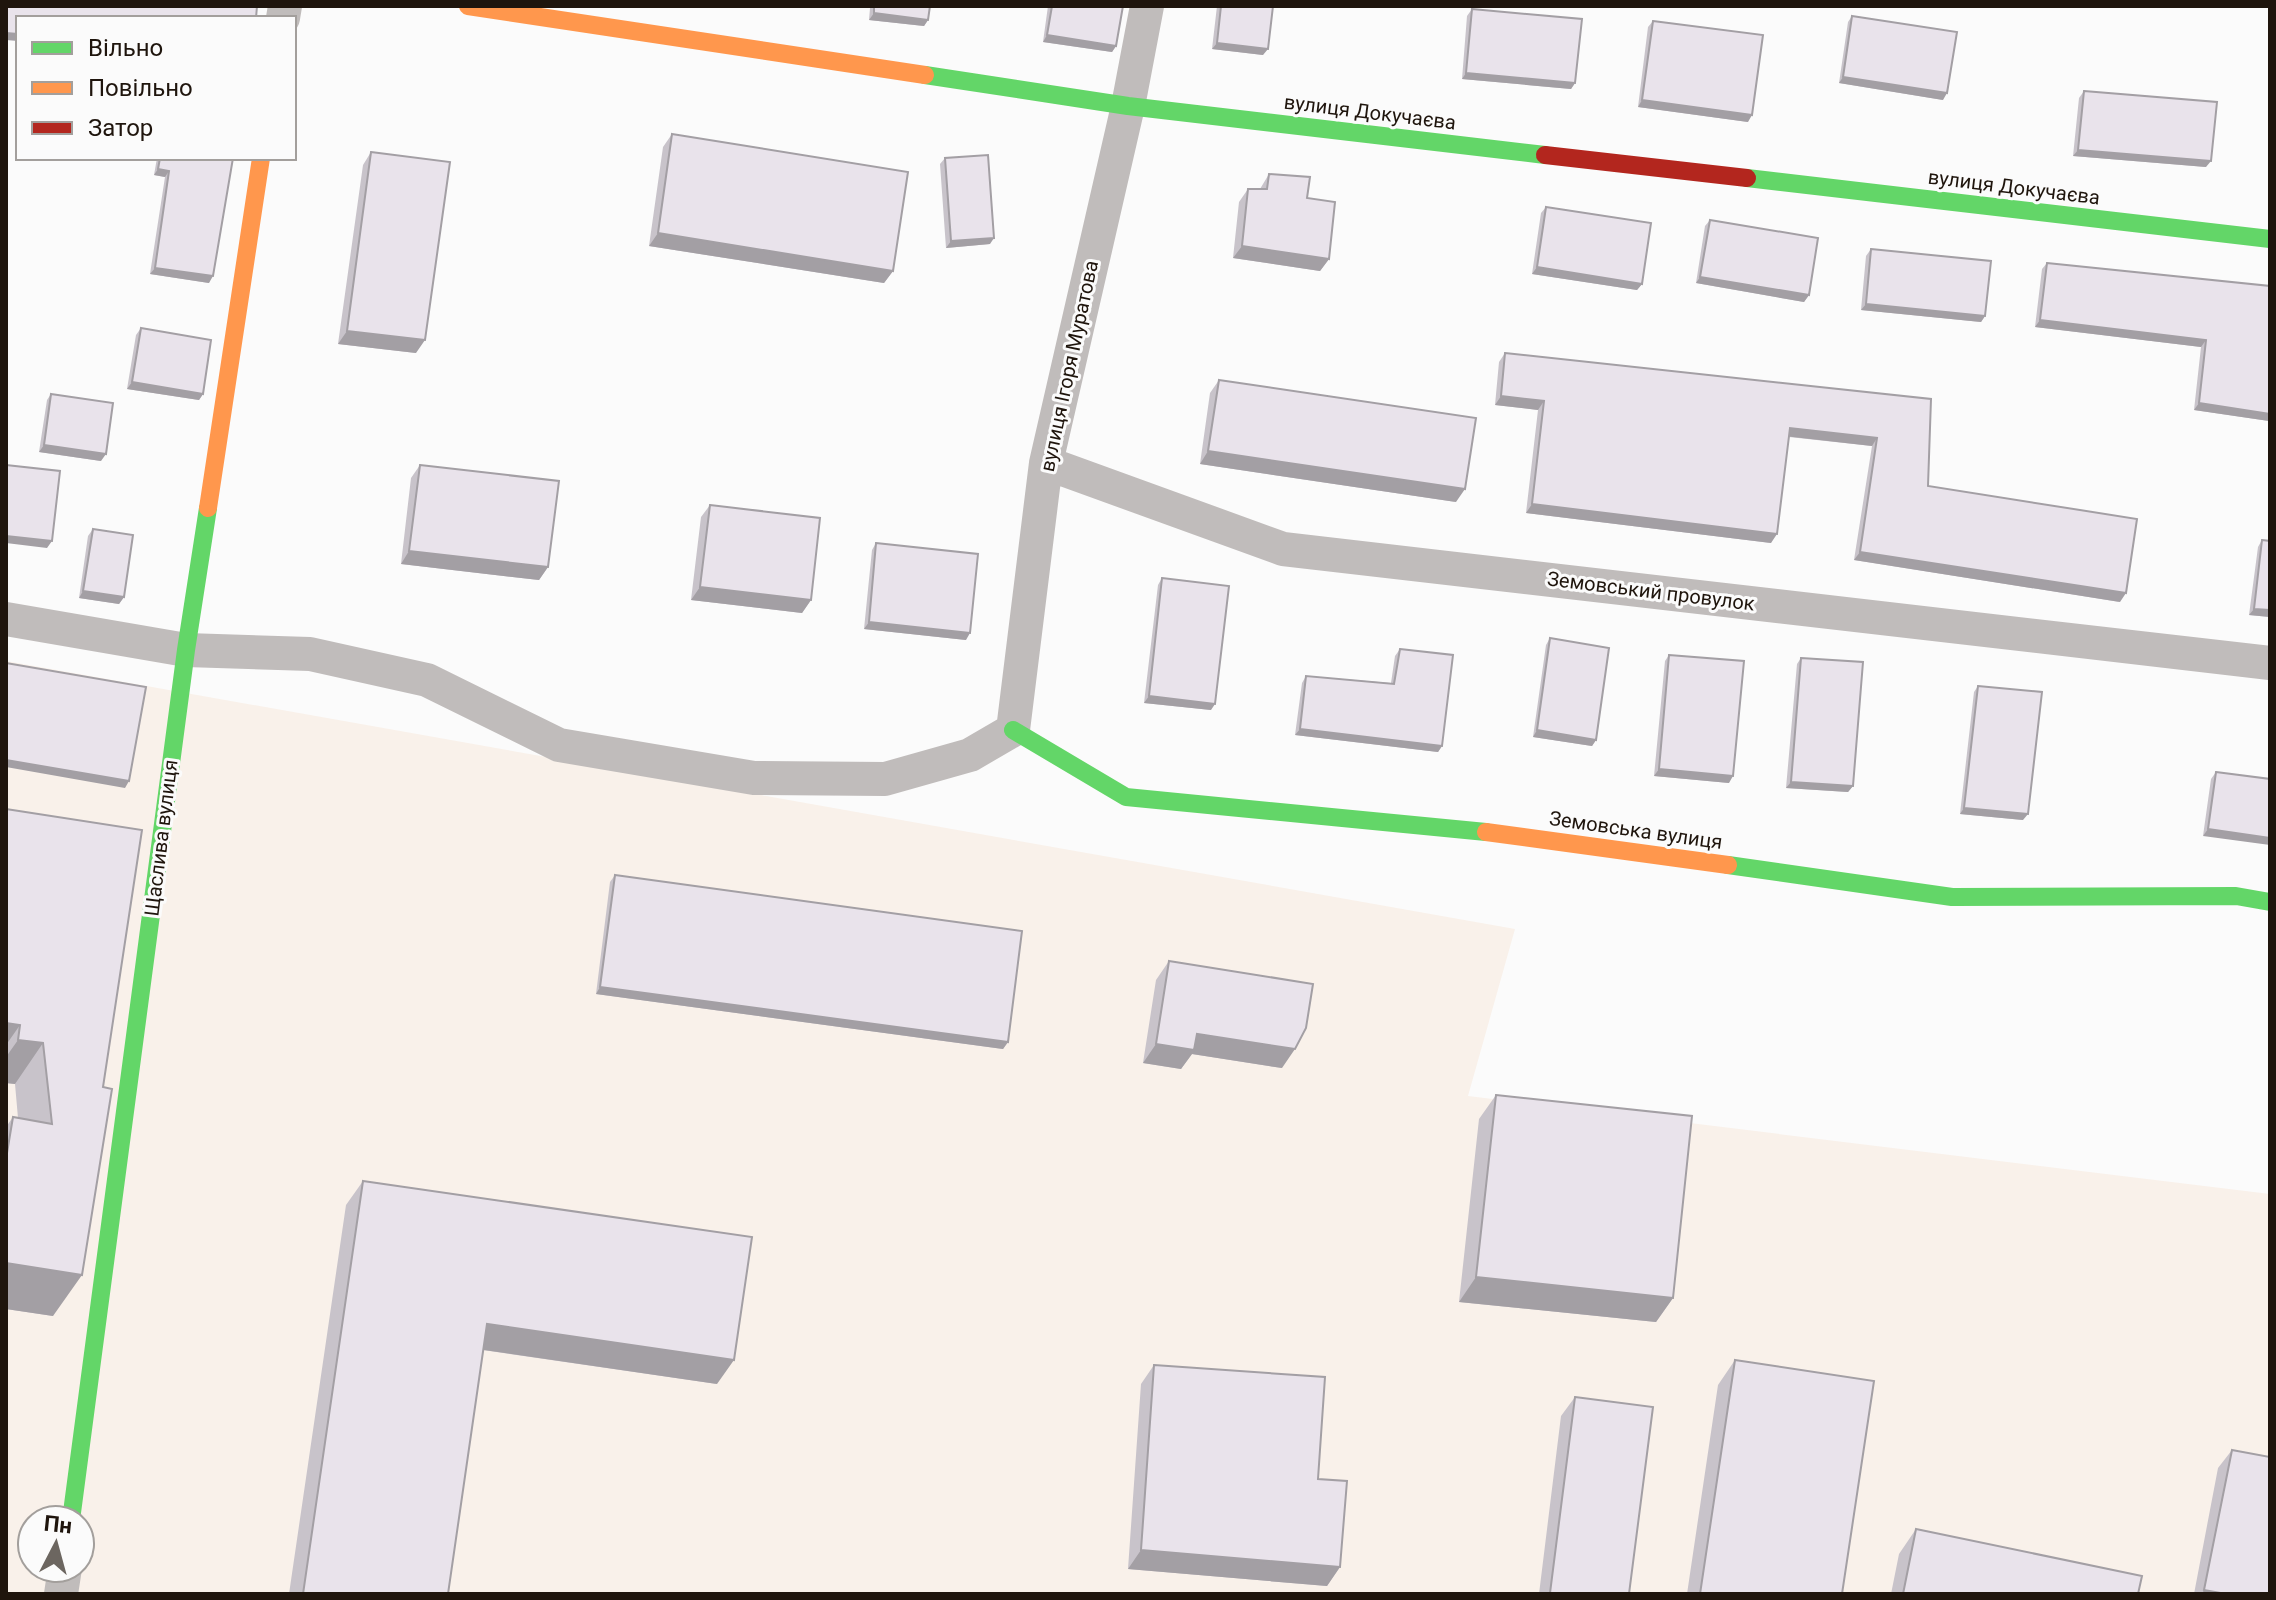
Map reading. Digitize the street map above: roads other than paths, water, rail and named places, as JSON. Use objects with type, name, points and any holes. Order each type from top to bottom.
[{"type":"street","name":"вулиця Докучаєва","points":[[468,6],[1128,106],[2270,239]]},
{"type":"street","name":"вулиця Ігоря Муратова","points":[[1013,730],[1046,463],[1128,106],[1147,6]]},
{"type":"street","name":"Щаслива вулиця","points":[[73,1504],[186,650],[261,160]]},
{"type":"street","name":"Земовський провулок","points":[[1046,463],[1283,549],[2270,663]]},
{"type":"street","points":[[6,619],[186,650],[310,654],[427,680],[559,745],[754,778],[885,779],[970,755],[1013,730]]},
{"type":"street","name":"Земовська вулиця","points":[[1013,730],[1126,797],[1532,837],[1952,897],[2236,896],[2270,902]]}]
